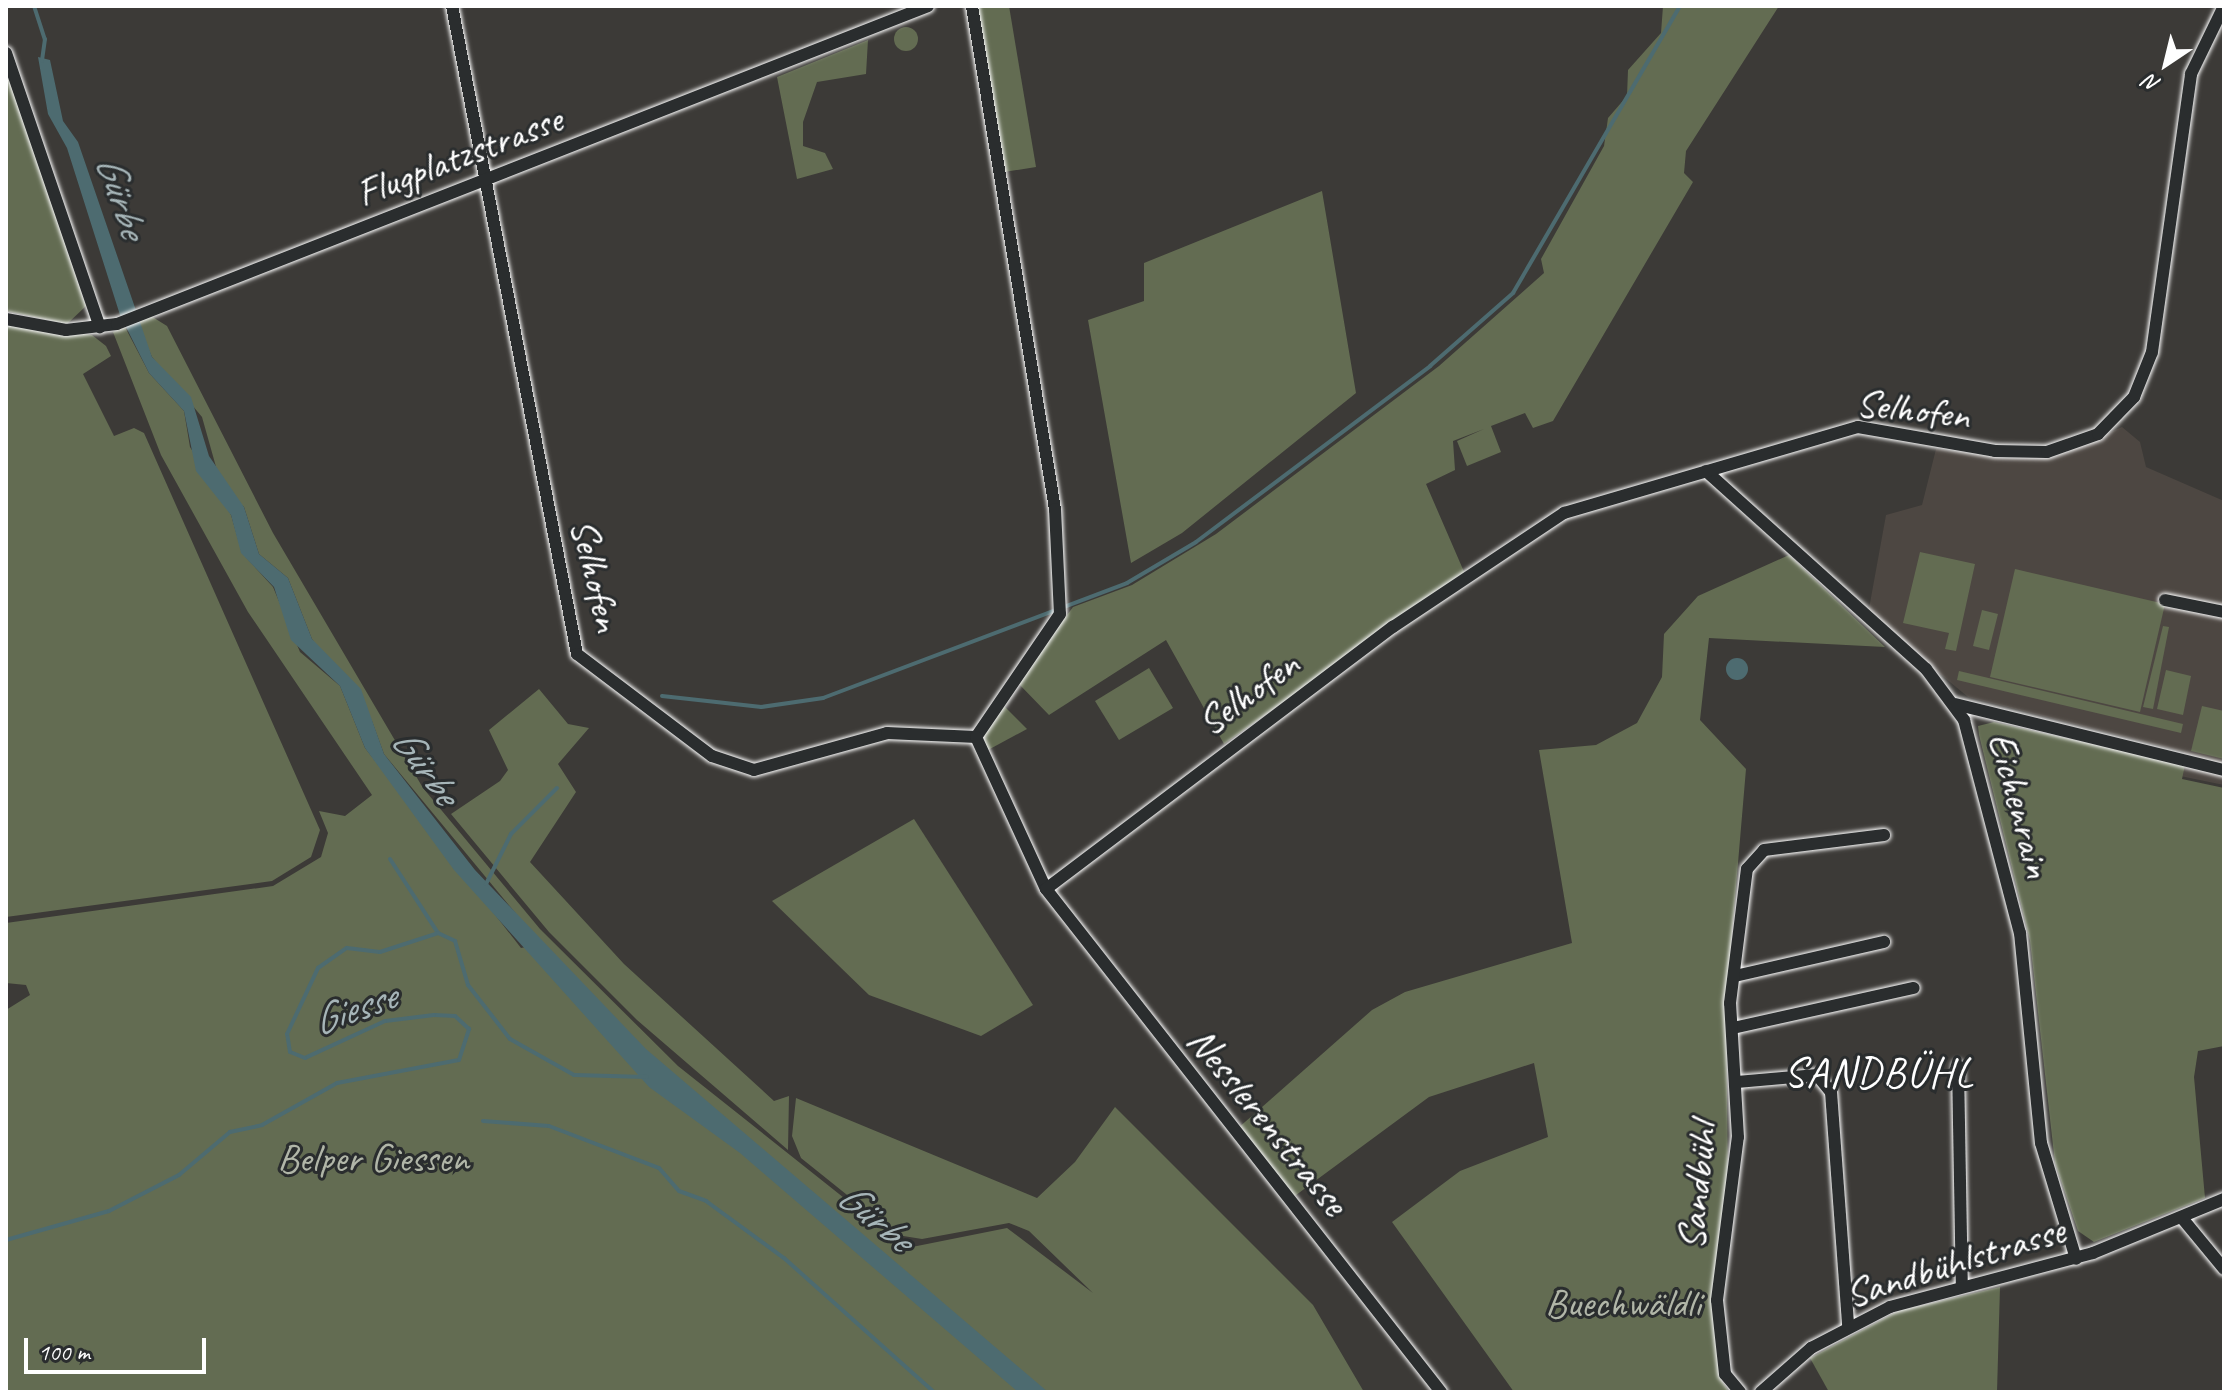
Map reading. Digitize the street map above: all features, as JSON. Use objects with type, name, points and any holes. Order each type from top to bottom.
[{"type":"street","name":"Selhofen","points":[[452,6],[577,654],[712,756],[754,770],[887,733],[976,737]]},
{"type":"street","name":"Flugplatzstrasse","points":[[6,319],[100,327],[117,324],[928,6]]},
{"type":"street","points":[[972,6],[1055,509],[1060,607],[976,737],[1046,889]]},
{"type":"street","name":"Selhofen","points":[[1046,889],[1393,627],[1555,518],[1858,427],[1995,451],[2047,452],[2113,423],[2152,352],[2191,74],[2224,6]]},
{"type":"street","points":[[6,53],[100,327]]},
{"type":"street","name":"Eichenrain","points":[[1706,471],[1955,704],[1971,737],[2020,933],[2041,1143],[2076,1259]]},
{"type":"street","points":[[2165,600],[2224,612]]},
{"type":"street","points":[[1955,704],[2224,770]]},
{"type":"street","name":"Sandbühl","points":[[1740,1392],[1725,1374],[1717,1300],[1738,1137],[1733,1028],[1735,976],[1751,859],[1764,850],[1884,835]]},
{"type":"street","name":"Nesslerenstrasse","points":[[1046,889],[1441,1392]]},
{"type":"street","points":[[1735,976],[1884,942]]},
{"type":"street","points":[[1733,1028],[1914,988]]},
{"type":"street","points":[[1958,1066],[1962,1287]]},
{"type":"street","points":[[1737,1082],[1817,1075],[1831,1092],[1848,1325]]},
{"type":"street","name":"Sandbühlstrasse","points":[[1761,1392],[1848,1325],[1962,1287],[2076,1259],[2224,1199]]},
{"type":"street","points":[[2182,1218],[2224,1269]]},
{"type":"shaded area","points":[[2122,427],[2140,442],[2146,467],[2224,501],[2224,785],[2180,776],[2184,752],[1968,697],[1868,614],[1886,515],[1922,505],[1936,449],[2010,458],[2064,453]]},
{"type":"green space","points":[[977,6],[1009,6],[1036,167],[1004,172]]},
{"type":"green space","points":[[1663,6],[1779,6],[1686,151],[1684,173],[1693,182],[1553,421],[1533,428],[1525,413],[1491,426],[1501,452],[1467,466],[1457,441],[1484,429],[1453,441],[1455,470],[1426,484],[1465,574],[1224,744],[1166,640],[1049,715],[1017,682],[1073,607],[1132,585],[1216,534],[1439,366],[1544,273],[1541,259],[1604,146],[1608,118],[1627,96],[1628,70],[1661,33]]},
{"type":"green space","points":[[906,27],[915,30],[918,39],[915,48],[906,51],[897,48],[894,39],[897,30]]},
{"type":"green space","points":[[868,40],[866,74],[817,82],[803,122],[803,146],[825,153],[833,169],[797,179],[777,77]]},
{"type":"green space","points":[[6,67],[86,306],[67,324],[6,311]]},
{"type":"green space","points":[[1322,191],[1356,393],[1182,533],[1131,563],[1088,320],[1144,301],[1144,263]]},
{"type":"green space","name":"Belper Giessen","points":[[151,316],[167,326],[273,533],[423,788],[540,929],[678,1066],[907,1248],[1007,1228],[1093,1293],[1029,1231],[1009,1223],[922,1239],[897,1235],[801,1158],[792,1136],[796,1098],[1037,1198],[1075,1162],[1115,1107],[1313,1305],[1364,1392],[6,1392],[6,1010],[30,995],[26,985],[6,983],[6,923],[273,886],[321,857],[328,833],[319,811],[345,816],[372,795],[248,612],[161,455],[113,332],[125,327],[149,373],[184,411],[190,447],[231,515],[242,553],[273,587],[300,652],[340,686],[365,748],[521,948],[541,944],[384,754],[372,721],[312,639],[288,578],[259,554],[244,507],[220,481],[202,417],[152,357],[137,322]]},
{"type":"green space","points":[[6,324],[92,335],[106,346],[111,356],[83,374],[114,436],[134,428],[144,433],[320,830],[311,857],[272,881],[6,917]]},
{"type":"green space","points":[[1920,552],[1975,564],[1956,651],[1945,649],[1949,633],[1903,623]]},
{"type":"green space","name":"Buechwäldli","points":[[1789,555],[1885,647],[1709,638],[1700,720],[1746,769],[1726,1004],[1728,1181],[1713,1300],[1720,1378],[1729,1392],[1514,1392],[1392,1222],[1460,1171],[1548,1137],[1534,1063],[1429,1097],[1292,1198],[1237,1129],[1372,1010],[1405,992],[1572,943],[1539,750],[1596,745],[1637,723],[1662,677],[1664,634],[1698,596]]},
{"type":"green space","points":[[2015,569],[2165,604],[2140,712],[1990,677]]},
{"type":"green space","points":[[1982,610],[1998,614],[1989,650],[1973,646]]},
{"type":"green space","points":[[2163,626],[2169,627],[2153,709],[2143,707]]},
{"type":"green space","points":[[1149,668],[1173,708],[1119,740],[1095,701]]},
{"type":"green space","points":[[2166,670],[2191,676],[2183,715],[2157,709]]},
{"type":"green space","points":[[1959,671],[2183,724],[2181,733],[1957,680]]},
{"type":"green space","points":[[539,689],[568,724],[589,728],[558,764],[576,792],[530,862],[624,964],[774,1101],[789,1096],[788,1150],[637,1020],[549,932],[451,814],[500,781],[508,770],[489,730]]},
{"type":"green space","points":[[1003,705],[1027,729],[988,750],[982,734]]},
{"type":"green space","points":[[2202,706],[2224,711],[2224,759],[2191,751]]},
{"type":"green space","points":[[1994,722],[2185,765],[2182,779],[2224,788],[2224,1046],[2198,1051],[2194,1077],[2205,1198],[2094,1242],[2078,1231],[2055,1163],[2030,941],[1979,735],[1978,726]]},
{"type":"green space","points":[[914,819],[1033,1005],[981,1036],[869,995],[772,901]]},
{"type":"green space","points":[[2000,1287],[1997,1392],[1829,1392],[1810,1358],[1898,1311]]},
{"type":"water","points":[[38,57],[50,60],[63,121],[78,142],[152,357],[191,397],[209,456],[244,507],[259,554],[288,578],[312,639],[361,689],[384,754],[475,870],[646,1049],[1048,1392],[1018,1392],[740,1153],[649,1087],[454,870],[365,748],[340,686],[291,640],[274,587],[241,553],[231,515],[196,471],[184,411],[149,373],[120,315],[67,148],[48,114]]},
{"type":"water","points":[[1733,658],[1741,658],[1748,669],[1741,680],[1733,680],[1726,673],[1726,665]]},
{"type":"waterway","name":"Gürbe","points":[[34,6],[45,39],[42,61]]},
{"type":"waterway","points":[[662,696],[761,707],[823,698],[1127,583],[1196,542],[1430,366],[1513,293],[1680,6]]},
{"type":"waterway","points":[[486,884],[511,834],[557,788]]},
{"type":"waterway","points":[[390,859],[438,933]]},
{"type":"waterway","name":"Giesse","points":[[6,1240],[109,1211],[179,1175],[230,1132],[262,1125],[337,1083],[459,1060],[469,1029],[455,1016],[434,1015],[385,1021],[305,1058],[290,1052],[287,1034],[318,968],[347,948],[380,952],[438,933],[455,941],[468,985],[510,1039],[574,1075],[647,1077]]},
{"type":"waterway","points":[[483,1121],[549,1126],[659,1168],[679,1191],[706,1201],[784,1258],[934,1392]]},
{"type":"district","name":"SANDBÜHL","points":[[1879,1073]]}]
